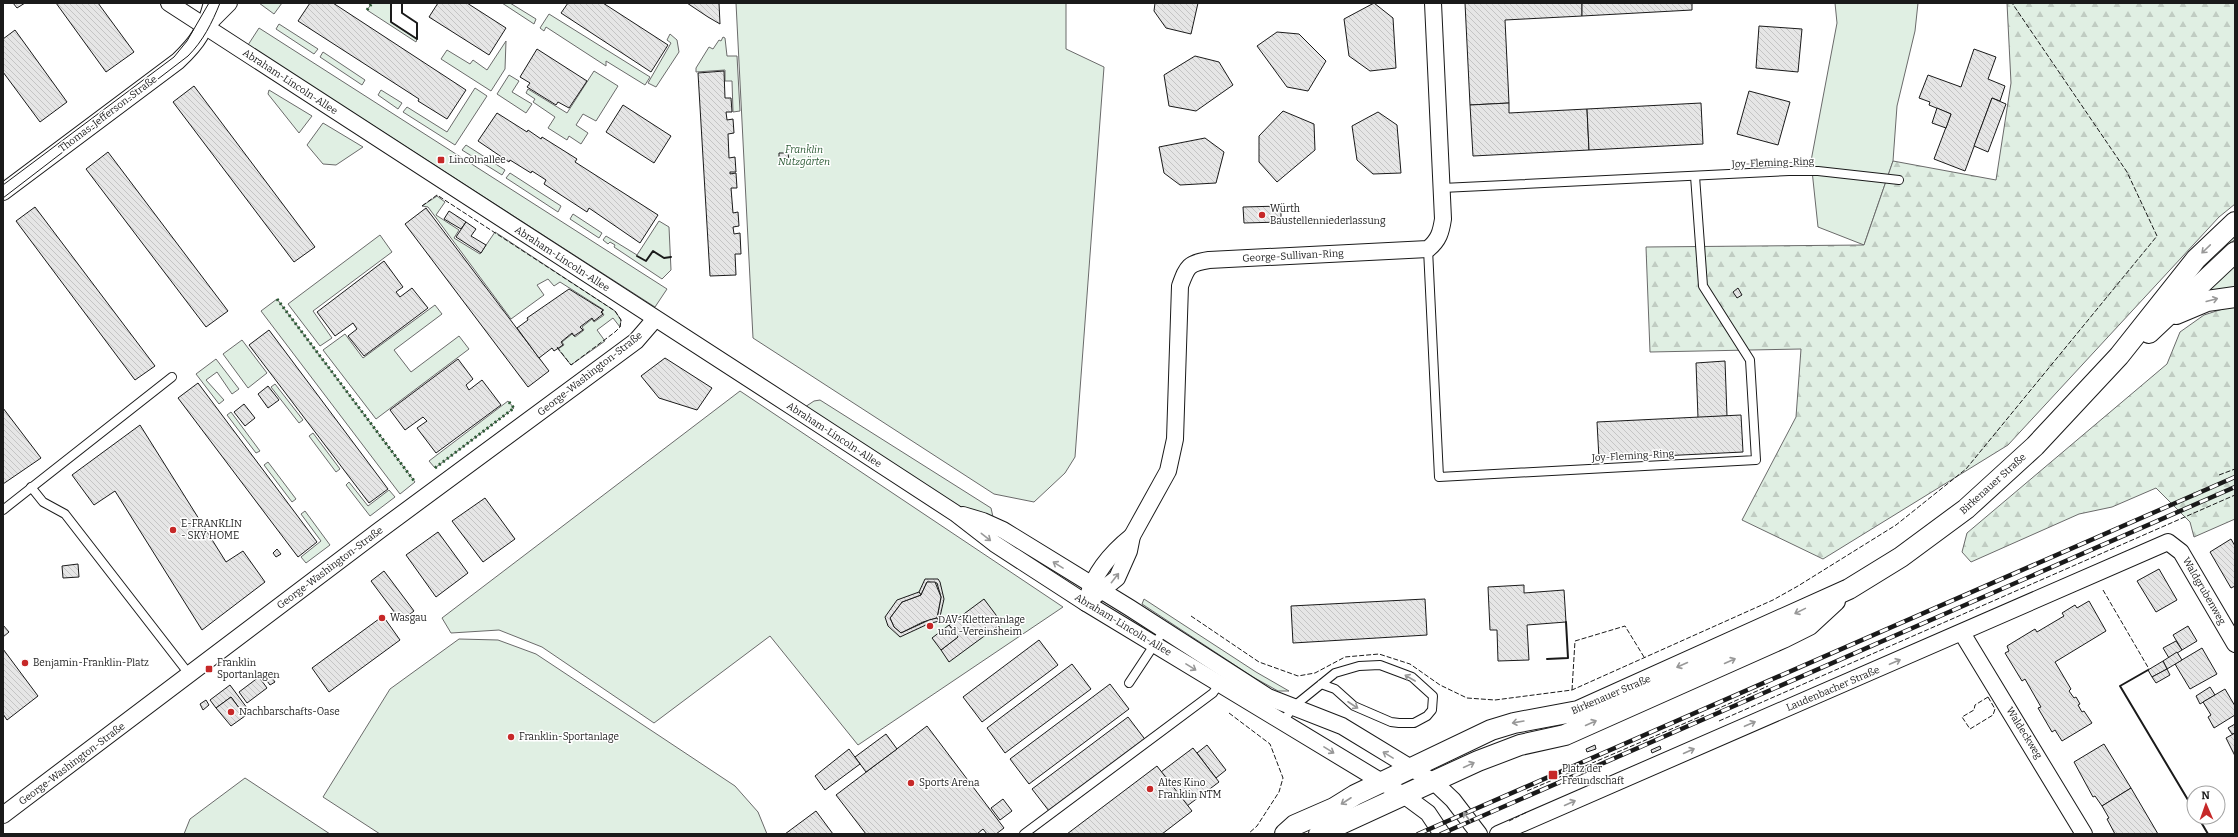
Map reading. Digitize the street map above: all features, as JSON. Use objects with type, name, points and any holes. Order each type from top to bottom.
[{"type":"street","name":"Abraham-Lincoln-Allee","points":[[169,3],[955,514],[995,544],[1086,603],[1405,796],[1428,813],[1442,834]]},
{"type":"street","name":"Thomas-Jefferson-Straße","points":[[205,27],[212,3]]},
{"type":"street","name":"Thomas-Jefferson-Straße","points":[[3,192],[178,61],[192,47],[205,27],[229,3]]},
{"type":"street","points":[[1428,249],[1436,243],[1441,233],[1444,219],[1433,3]]},
{"type":"street","name":"Birkenauer Straße","points":[[1285,834],[1295,825],[1334,808],[1380,782],[1491,730],[1514,723],[1578,711],[1849,589],[1901,556],[1966,509],[2040,441],[2118,356],[2196,259],[2235,222]]},
{"type":"street","name":"George-Sullivan-Ring","points":[[1096,589],[1117,578],[1129,551],[1132,536],[1168,471],[1175,439],[1180,286],[1186,269],[1194,262],[1209,260],[1428,249]]},
{"type":"street","name":"Birkenauer Straße","points":[[2118,356],[2137,343],[2165,319],[2235,252]]},
{"type":"street","name":"Birkenauer Straße","points":[[2165,319],[2207,301],[2235,296]]},
{"type":"street","name":"George-Washington-Straße","points":[[3,815],[636,341],[655,319]]},
{"type":"street","name":"Abraham-Lincoln-Allee","points":[[955,514],[982,521],[1003,530],[1164,630],[1268,697],[1342,726],[1434,782],[1453,800],[1479,834]]},
{"type":"street","name":"Laudenbacher Straße","points":[[1498,834],[2168,542]]},
{"type":"street","name":"Waldgrubenweg","points":[[2168,542],[2181,552],[2235,644]]},
{"type":"street","points":[[1086,603],[1096,589]]},
{"type":"street","name":"Birkenauer Straße","points":[[1319,834],[1405,796],[1478,761],[1520,745],[1565,734],[1785,637],[1809,625],[1849,589]]},
{"type":"street","name":"Waldeckweg","points":[[1962,633],[2084,834]]},
{"type":"lane","name":"Joy-Fleming-Ring","points":[[1442,188],[1804,171],[1899,180]]},
{"type":"lane","name":"Joy-Fleming-Ring","points":[[1428,249],[1439,476],[1756,460],[1750,360],[1703,286],[1695,176]]},
{"type":"lane","points":[[3,510],[172,376]]},
{"type":"lane","points":[[31,487],[43,502],[65,514],[190,674]]},
{"type":"lane","points":[[1129,683],[1164,630]]},
{"type":"lane","points":[[1289,726],[1293,708],[1321,684],[1335,673],[1359,666],[1380,665],[1412,677],[1432,696],[1432,710],[1427,716],[1414,723],[1391,722],[1354,706],[1335,689],[1321,684]]},
{"type":"lane","points":[[1024,834],[1213,693],[1219,684]]},
{"type":"green space","points":[[259,3],[282,3],[274,14]]},
{"type":"green space","points":[[372,3],[391,3],[391,22],[417,39],[416,42],[367,10]]},
{"type":"green space","points":[[502,3],[510,3],[536,19],[534,24]]},
{"type":"green space","name":"Franklin Nutzgärten","points":[[736,3],[1066,3],[1066,49],[1104,67],[1075,457],[1065,473],[1034,502],[994,494],[753,338]]},
{"type":"green space","points":[[1835,3],[1918,3],[1915,31],[1897,106],[1893,161],[1864,245],[1818,227],[1811,161],[1837,23]]},
{"type":"green space","points":[[2007,3],[2235,3],[2235,204],[2219,217],[2008,445],[1823,559],[1742,520],[1796,417],[1801,349],[1650,352],[1646,247],[1864,245],[1893,161],[1996,180],[2011,83]]},
{"type":"green space","points":[[549,14],[650,77],[645,85],[606,61],[606,66],[546,27],[544,31],[540,28]]},
{"type":"green space","points":[[279,24],[318,49],[314,54],[276,29]]},
{"type":"green space","points":[[259,28],[667,289],[655,307],[248,45]]},
{"type":"green space","points":[[670,34],[677,40],[679,52],[656,87],[648,83],[671,43],[667,40]]},
{"type":"green space","points":[[723,37],[725,38],[727,56],[737,56],[740,111],[733,112],[732,81],[725,81],[725,70],[696,72],[696,68],[709,47],[713,49]]},
{"type":"green space","points":[[506,41],[505,69],[491,91],[441,59],[447,50],[470,64],[473,60],[487,70]]},
{"type":"green space","points":[[323,52],[365,80],[362,85],[320,57]]},
{"type":"green space","points":[[594,71],[618,86],[596,121],[583,114],[576,125],[588,133],[581,144],[569,136],[567,140],[548,128],[555,117],[533,102],[535,99],[526,93],[528,89],[567,113]]},
{"type":"green space","points":[[509,75],[519,81],[512,92],[532,104],[526,113],[497,94]]},
{"type":"green space","points":[[475,88],[487,96],[455,145],[403,112],[407,107],[447,132]]},
{"type":"green space","points":[[269,90],[312,116],[299,133],[268,94]]},
{"type":"green space","points":[[381,90],[402,103],[398,109],[378,95]]},
{"type":"green space","points":[[323,123],[363,147],[336,165],[323,164],[307,145]]},
{"type":"green space","points":[[466,145],[505,170],[502,175],[462,150]]},
{"type":"green space","points":[[510,173],[561,206],[558,212],[506,178]]},
{"type":"green space","points":[[437,196],[445,202],[436,215],[459,230],[454,238],[480,254],[495,232],[615,311],[621,320],[620,327],[613,318],[597,330],[605,341],[571,365],[558,349],[564,345],[562,342],[572,334],[575,337],[584,330],[582,327],[592,319],[594,322],[604,315],[602,312],[604,310],[560,282],[554,286],[548,279],[537,285],[544,295],[511,319],[428,207],[422,206]]},
{"type":"green space","points":[[573,214],[602,233],[599,238],[570,219]]},
{"type":"green space","points":[[659,221],[669,227],[671,270],[662,279],[614,247],[615,245],[610,242],[608,244],[603,240],[606,236],[637,255]]},
{"type":"green space","points":[[2235,234],[2235,239],[2193,279],[2201,263]]},
{"type":"green space","points":[[380,235],[392,252],[313,311],[332,338],[320,346],[288,304]]},
{"type":"green space","points":[[2235,259],[2235,289],[2204,295]]},
{"type":"green space","points":[[277,299],[415,482],[400,494],[261,311]]},
{"type":"green space","points":[[435,305],[442,314],[394,350],[411,372],[459,336],[469,349],[376,419],[323,350],[345,334],[363,358]]},
{"type":"green space","points":[[2229,307],[2235,307],[2235,519],[2194,537],[2190,522],[2156,488],[2112,507],[2079,514],[1971,562],[1962,552],[1967,533],[2167,364],[2180,332],[2204,315]]},
{"type":"green space","points":[[242,340],[267,373],[248,388],[223,354]]},
{"type":"green space","points":[[216,359],[239,389],[232,394],[217,372],[206,380],[224,400],[219,404],[196,374]]},
{"type":"green space","points":[[275,384],[303,420],[299,423],[271,387]]},
{"type":"green space","points":[[740,391],[1063,607],[858,745],[770,636],[654,723],[542,647],[499,630],[451,633],[442,618]]},
{"type":"green space","points":[[820,400],[991,508],[993,517],[957,506],[805,407],[814,401]]},
{"type":"green space","points":[[508,401],[514,408],[435,468],[429,461]]},
{"type":"green space","points":[[231,412],[260,451],[256,453],[227,415]]},
{"type":"green space","points":[[313,433],[340,469],[336,472],[309,436]]},
{"type":"green space","points":[[268,462],[296,499],[292,502],[264,465]]},
{"type":"green space","points":[[349,482],[368,506],[389,490],[395,497],[370,516],[346,485]]},
{"type":"green space","points":[[305,511],[330,545],[306,563],[301,557],[321,541],[301,514]]},
{"type":"green space","points":[[1144,599],[1256,672],[1289,691],[1278,691],[1253,677],[1142,604]]},
{"type":"green space","name":"Franklin-Sportanlage","points":[[459,639],[498,640],[536,654],[735,786],[758,812],[767,834],[380,834],[323,797],[390,689]]},
{"type":"green space","points":[[245,778],[330,834],[184,834],[190,819]]},
{"type":"building","points":[[13,3],[25,3],[17,8]]},
{"type":"building","points":[[56,3],[98,3],[134,52],[106,72]]},
{"type":"building","points":[[310,3],[333,3],[466,90],[447,119],[418,101],[419,99],[298,21]]},
{"type":"building","points":[[438,3],[467,3],[506,28],[489,55],[429,17]]},
{"type":"building","points":[[568,3],[603,3],[668,45],[651,72],[561,13]]},
{"type":"building","points":[[687,3],[719,3],[720,24],[708,17]]},
{"type":"building","points":[[1155,3],[1198,3],[1191,34],[1166,28],[1154,11]]},
{"type":"building","points":[[1374,3],[1393,18],[1396,68],[1370,71],[1349,56],[1344,19]]},
{"type":"building","points":[[1465,3],[1582,3],[1582,16],[1505,20],[1509,103],[1470,105]]},
{"type":"building","points":[[1582,3],[1692,3],[1692,10],[1582,16]]},
{"type":"building","points":[[1759,26],[1802,29],[1798,72],[1756,68]]},
{"type":"building","points":[[15,30],[67,102],[40,122],[3,72],[3,39]]},
{"type":"building","points":[[1277,32],[1299,34],[1326,61],[1308,91],[1287,87],[1257,46]]},
{"type":"building","points":[[537,49],[587,81],[569,108],[558,102],[556,105],[527,87],[530,83],[520,77]]},
{"type":"building","points":[[1974,49],[1996,57],[1988,79],[2005,86],[2000,101],[1992,98],[1965,171],[1934,159],[1951,114],[1929,105],[1930,102],[1919,98],[1928,75],[1961,87]]},
{"type":"building","points":[[1195,56],[1219,62],[1233,85],[1196,111],[1169,106],[1164,75]]},
{"type":"building","points":[[724,71],[725,98],[731,98],[732,112],[726,112],[727,120],[733,119],[734,133],[728,134],[729,158],[735,157],[736,172],[730,172],[730,174],[736,173],[737,188],[731,188],[733,213],[738,212],[739,226],[733,227],[734,234],[740,233],[741,254],[735,254],[736,275],[710,276],[698,73]]},
{"type":"building","points":[[194,86],[315,247],[294,262],[173,102]]},
{"type":"building","points":[[1749,91],[1790,102],[1778,145],[1737,134]]},
{"type":"building","points":[[1992,98],[2006,104],[1988,152],[1974,146]]},
{"type":"building","points":[[1509,103],[1509,113],[1587,109],[1589,150],[1473,156],[1470,105]]},
{"type":"building","points":[[1701,103],[1703,144],[1589,150],[1587,109]]},
{"type":"building","points":[[623,105],[671,136],[654,163],[606,132]]},
{"type":"building","points":[[1937,108],[1951,114],[1946,128],[1932,123]]},
{"type":"building","points":[[1283,111],[1314,124],[1315,150],[1277,182],[1259,162],[1259,136]]},
{"type":"building","points":[[1378,112],[1397,125],[1401,173],[1373,174],[1357,160],[1352,126]]},
{"type":"building","points":[[497,113],[527,132],[528,130],[541,139],[542,137],[577,159],[575,162],[658,215],[640,243],[589,208],[587,212],[544,184],[546,180],[532,171],[531,173],[510,160],[509,162],[478,141]]},
{"type":"building","points":[[1205,138],[1224,152],[1216,183],[1180,185],[1164,173],[1159,147]]},
{"type":"building","points":[[108,152],[228,311],[206,327],[86,169]]},
{"type":"building","points":[[779,153],[788,153],[789,161],[779,161]]},
{"type":"building","name":"Würth Baustellenniederlassung","points":[[1281,206],[1281,222],[1244,223],[1243,207]]},
{"type":"building","points":[[35,207],[155,366],[135,380],[16,221]]},
{"type":"building","points":[[426,208],[549,371],[528,387],[405,224]]},
{"type":"building","points":[[449,211],[466,222],[461,229],[444,219]]},
{"type":"building","points":[[466,222],[476,229],[471,236],[486,245],[481,253],[456,237]]},
{"type":"building","points":[[384,261],[403,287],[396,292],[400,297],[412,288],[428,308],[364,356],[348,336],[357,329],[353,323],[335,336],[317,312]]},
{"type":"building","points":[[1738,288],[1742,295],[1737,298],[1733,292]]},
{"type":"building","points":[[569,289],[603,310],[601,312],[603,314],[594,321],[592,318],[580,327],[583,330],[574,336],[572,333],[561,342],[563,345],[554,351],[552,348],[539,358],[517,328],[528,320],[527,318]]},
{"type":"building","points":[[269,330],[388,489],[369,503],[249,345]]},
{"type":"building","points":[[665,358],[712,388],[697,410],[659,398],[641,376]]},
{"type":"building","points":[[458,359],[473,379],[466,385],[469,390],[482,380],[501,405],[436,453],[417,428],[427,421],[423,417],[405,430],[390,410]]},
{"type":"building","points":[[1725,361],[1727,416],[1698,418],[1696,363]]},
{"type":"building","points":[[198,383],[317,542],[298,557],[178,398]]},
{"type":"building","points":[[268,386],[279,400],[268,408],[258,394]]},
{"type":"building","points":[[244,404],[255,418],[245,426],[234,412]]},
{"type":"building","points":[[3,408],[41,458],[3,484]]},
{"type":"building","points":[[1741,415],[1743,452],[1599,459],[1597,422]]},
{"type":"building","name":"E-FRANKLIN - SKY HOME","points":[[140,425],[226,562],[243,551],[265,582],[202,630],[115,491],[94,505],[72,475]]},
{"type":"building","points":[[485,498],[515,539],[483,562],[452,521]]},
{"type":"building","points":[[438,532],[468,573],[436,597],[406,555]]},
{"type":"building","points":[[2231,539],[2235,546],[2235,586],[2231,588],[2210,552]]},
{"type":"building","points":[[277,549],[281,554],[276,557],[273,553]]},
{"type":"building","points":[[78,564],[79,577],[63,578],[62,566]]},
{"type":"building","points":[[2159,569],[2177,600],[2156,612],[2137,581]]},
{"type":"building","points":[[384,571],[414,611],[401,621],[371,581]]},
{"type":"building","points":[[925,579],[938,579],[940,582],[944,599],[939,621],[937,618],[941,597],[937,583],[927,582],[921,595],[919,592]]},
{"type":"building","points":[[927,582],[935,582],[941,597],[937,618],[923,622],[901,633],[894,627],[890,618],[902,602],[921,595]]},
{"type":"building","points":[[1524,585],[1524,593],[1564,590],[1566,622],[1527,625],[1529,660],[1498,661],[1497,630],[1490,630],[1488,587]]},
{"type":"building","points":[[919,592],[921,595],[902,602],[890,618],[894,627],[901,633],[929,620],[937,618],[939,621],[928,624],[900,637],[888,626],[885,617],[897,600]]},
{"type":"building","points":[[984,599],[1002,623],[949,662],[941,650],[958,637],[949,625]]},
{"type":"building","points":[[1425,599],[1427,635],[1293,643],[1291,606]]},
{"type":"building","points":[[2089,601],[2106,631],[2055,662],[2071,689],[2069,691],[2074,698],[2076,697],[2082,712],[2084,711],[2092,723],[2062,741],[2055,730],[2052,732],[2038,708],[2041,707],[2025,679],[2022,681],[2005,653],[2009,651],[2007,646],[2035,629],[2037,632],[2064,616],[2062,613],[2075,605],[2077,608]]},
{"type":"building","points":[[383,616],[400,640],[329,692],[312,668]]},
{"type":"building","points":[[3,625],[9,632],[3,637]]},
{"type":"building","points":[[949,625],[958,637],[941,650],[932,638]]},
{"type":"building","points":[[2188,626],[2197,641],[2182,650],[2173,635]]},
{"type":"building","points":[[1039,640],[1058,665],[982,722],[963,697]]},
{"type":"building","points":[[2176,641],[2182,650],[2169,658],[2163,648]]},
{"type":"building","points":[[2202,648],[2217,674],[2190,689],[2175,664]]},
{"type":"building","points":[[3,649],[38,696],[7,720],[3,714]]},
{"type":"building","points":[[2177,652],[2182,660],[2167,669],[2163,661]]},
{"type":"building","points":[[2163,661],[2167,669],[2152,677],[2148,670]]},
{"type":"building","points":[[1072,664],[1091,689],[1005,753],[987,728]]},
{"type":"building","points":[[2167,669],[2170,675],[2156,683],[2152,677]]},
{"type":"building","points":[[270,675],[275,682],[270,685],[265,678]]},
{"type":"building","points":[[259,677],[267,688],[247,703],[239,692]]},
{"type":"building","points":[[1110,684],[1129,709],[1029,784],[1010,759]]},
{"type":"building","points":[[230,685],[250,712],[245,716],[231,697],[216,708],[210,700]]},
{"type":"building","points":[[2210,687],[2215,695],[2200,704],[2196,696]]},
{"type":"building","points":[[2225,689],[2235,706],[2235,715],[2214,728],[2208,717],[2211,715],[2203,702]]},
{"type":"building","name":"Nachbarschafts-Oase","points":[[231,697],[245,716],[231,726],[216,708]]},
{"type":"building","points":[[206,700],[209,705],[203,710],[200,704]]},
{"type":"building","points":[[1128,717],[1147,742],[1049,811],[1032,789]]},
{"type":"building","points":[[2235,724],[2235,733],[2232,734],[2228,728]]},
{"type":"building","name":"Sports Arena","points":[[927,726],[1004,828],[996,834],[987,834],[983,829],[977,834],[866,834],[836,795]]},
{"type":"building","points":[[2235,733],[2235,756],[2226,738]]},
{"type":"building","points":[[886,734],[897,749],[866,772],[855,757]]},
{"type":"building","points":[[2104,744],[2131,788],[2102,806],[2095,796],[2093,797],[2074,762]]},
{"type":"building","points":[[1207,745],[1226,770],[1216,778],[1197,753]]},
{"type":"building","points":[[1595,745],[1596,749],[1587,752],[1586,749]]},
{"type":"building","points":[[1660,746],[1661,749],[1652,753],[1651,750]]},
{"type":"building","points":[[1193,748],[1219,782],[1187,806],[1161,772]]},
{"type":"building","points":[[849,749],[860,764],[825,790],[815,776]]},
{"type":"building","name":"Altes Kino Franklin NTM","points":[[1157,766],[1192,811],[1162,834],[1067,834]]},
{"type":"building","points":[[2131,788],[2158,834],[2115,834],[2107,819],[2109,818],[2102,806]]},
{"type":"building","points":[[1003,799],[1012,811],[1000,820],[991,808]]},
{"type":"building","points":[[816,811],[833,834],[785,834]]},
{"type":"tram line","points":[[3,185],[174,57],[187,41],[209,3]]},
{"type":"tram line","points":[[3,198],[188,56],[207,31],[220,3]]},
{"type":"railway","points":[[1418,834],[2235,477]]},
{"type":"railway","points":[[1441,834],[2235,487]]},
{"type":"hedge","points":[[367,10],[372,3]]},
{"type":"hedge","points":[[277,299],[415,482]]},
{"type":"hedge","points":[[435,468],[514,408],[508,401]]},
{"type":"fence","points":[[1191,616],[1259,662],[1298,676],[1315,673],[1345,657],[1379,654],[1410,664],[1440,685],[1467,698],[1495,700],[1572,690],[1773,600],[1896,525],[1966,469],[2157,236],[2127,172],[2012,3]]},
{"type":"fence","points":[[422,206],[437,195],[615,311],[621,320],[620,327],[615,332],[571,365],[557,347]]},
{"type":"fence","points":[[2219,475],[2235,469]]},
{"type":"fence","points":[[1719,721],[2235,495]]},
{"type":"fence","points":[[2103,590],[2149,669]]},
{"type":"fence","points":[[1572,690],[1575,641],[1625,626],[1644,657]]},
{"type":"fence","points":[[1715,710],[1768,686]]},
{"type":"fence","points":[[1988,697],[1995,709],[1993,715],[1970,729],[1962,717],[1974,710],[1975,705],[1988,697]]},
{"type":"fence","points":[[1229,713],[1270,744],[1283,778],[1279,792],[1257,826],[1248,834]]},
{"type":"fence","points":[[1527,791],[1704,715]]},
{"type":"fence","points":[[1509,821],[1527,812]]},
{"type":"wall","points":[[398,3],[391,3],[391,22],[417,39],[417,23],[402,13],[402,3]]},
{"type":"wall","points":[[637,256],[646,261],[653,251],[664,258],[671,257]]},
{"type":"wall","points":[[1547,659],[1568,658],[1566,622]]},
{"type":"wall","points":[[2148,670],[2120,686],[2186,797]]},
{"type":"wall","points":[[2203,825],[2208,834]]},
{"type":"place","name":"Lincolnallee","points":[[441,160]]},
{"type":"place","name":"Würth Baustellenniederlassung","points":[[1262,215]]},
{"type":"place","name":"E-FRANKLIN - SKY HOME","points":[[173,530]]},
{"type":"place","name":"Wasgau","points":[[382,618]]},
{"type":"place","name":"DAV-Kletteranlage und -Vereinsheim","points":[[930,626]]},
{"type":"place","name":"Benjamin-Franklin-Platz","points":[[25,663]]},
{"type":"place","name":"Franklin Sportanlagen","points":[[209,669]]},
{"type":"place","name":"Nachbarschafts-Oase","points":[[231,712]]},
{"type":"place","name":"Franklin-Sportanlage","points":[[511,737]]},
{"type":"place","name":"Platz der Freundschaft","points":[[1553,775]]},
{"type":"place","name":"Sports Arena","points":[[911,783]]},
{"type":"place","name":"Altes Kino Franklin NTM","points":[[1150,789]]}]
